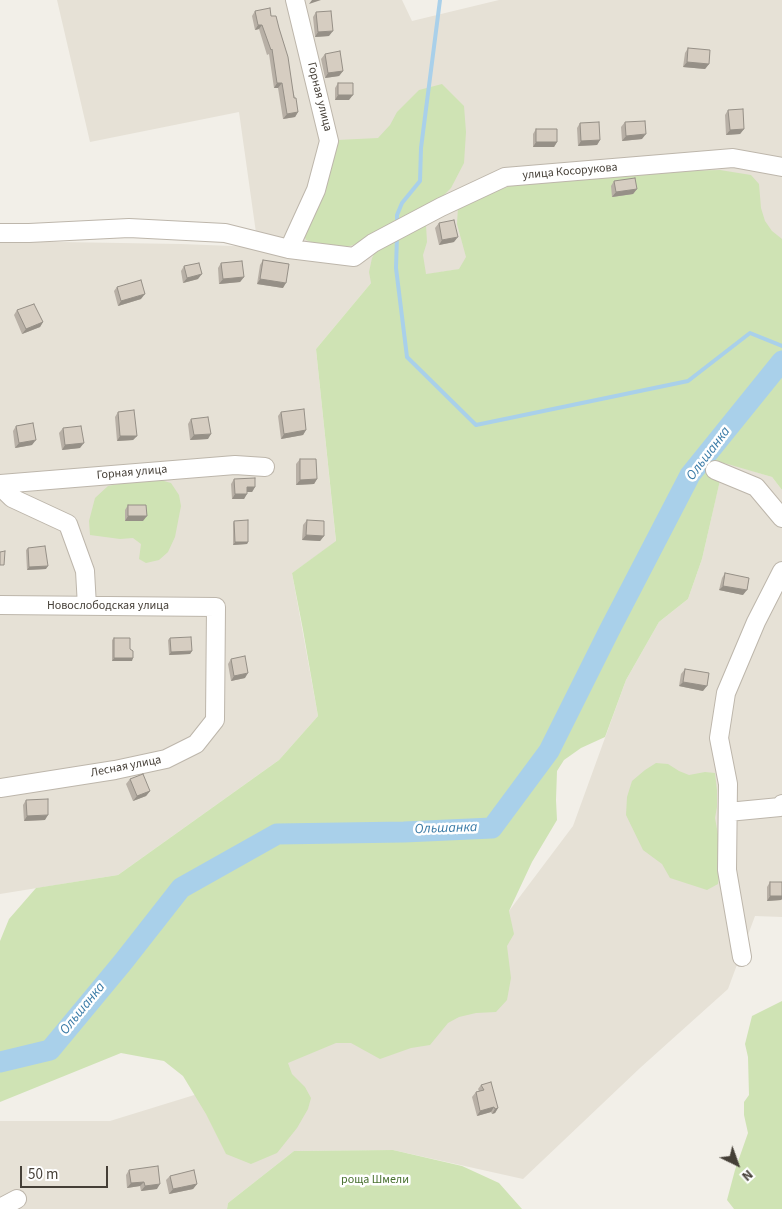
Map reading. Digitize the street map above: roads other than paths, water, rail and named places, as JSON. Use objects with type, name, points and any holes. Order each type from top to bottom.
[{"type":"street","name":"Горная улица","points":[[289,249],[316,190],[329,141],[294,0]]},
{"type":"street","name":"улица Косорукова","points":[[0,233],[129,228],[225,233],[289,249],[354,257],[373,243],[441,207],[505,177],[733,158],[782,167]]},
{"type":"street","name":"Горная улица","points":[[0,485],[235,465],[265,467]]},
{"type":"street","points":[[715,470],[756,487],[782,518]]},
{"type":"street","points":[[0,485],[12,498],[68,524],[85,571],[87,606]]},
{"type":"street","points":[[742,956],[727,870],[728,784],[719,738],[726,693],[756,622],[782,571]]},
{"type":"street","name":"Новослободская улица","points":[[0,605],[216,606]]},
{"type":"street","name":"Лесная улица","points":[[0,788],[115,770],[166,759],[196,744],[216,720],[216,606]]},
{"type":"street","points":[[728,812],[780,807],[782,804]]},
{"type":"street","points":[[0,1208],[17,1199]]},
{"type":"waterway","points":[[397,224],[397,215],[402,203],[420,181],[421,148],[440,0]]},
{"type":"waterway","points":[[397,236],[396,268],[407,357],[476,425],[688,381],[750,333],[782,346]]},
{"type":"waterway","name":"Ольшанка","points":[[0,1062],[50,1050],[181,888],[277,834],[404,832],[492,828],[549,751],[690,475],[782,361]]},
{"type":"park label","name":"роща Шмели","points":[[375,1180]]}]
